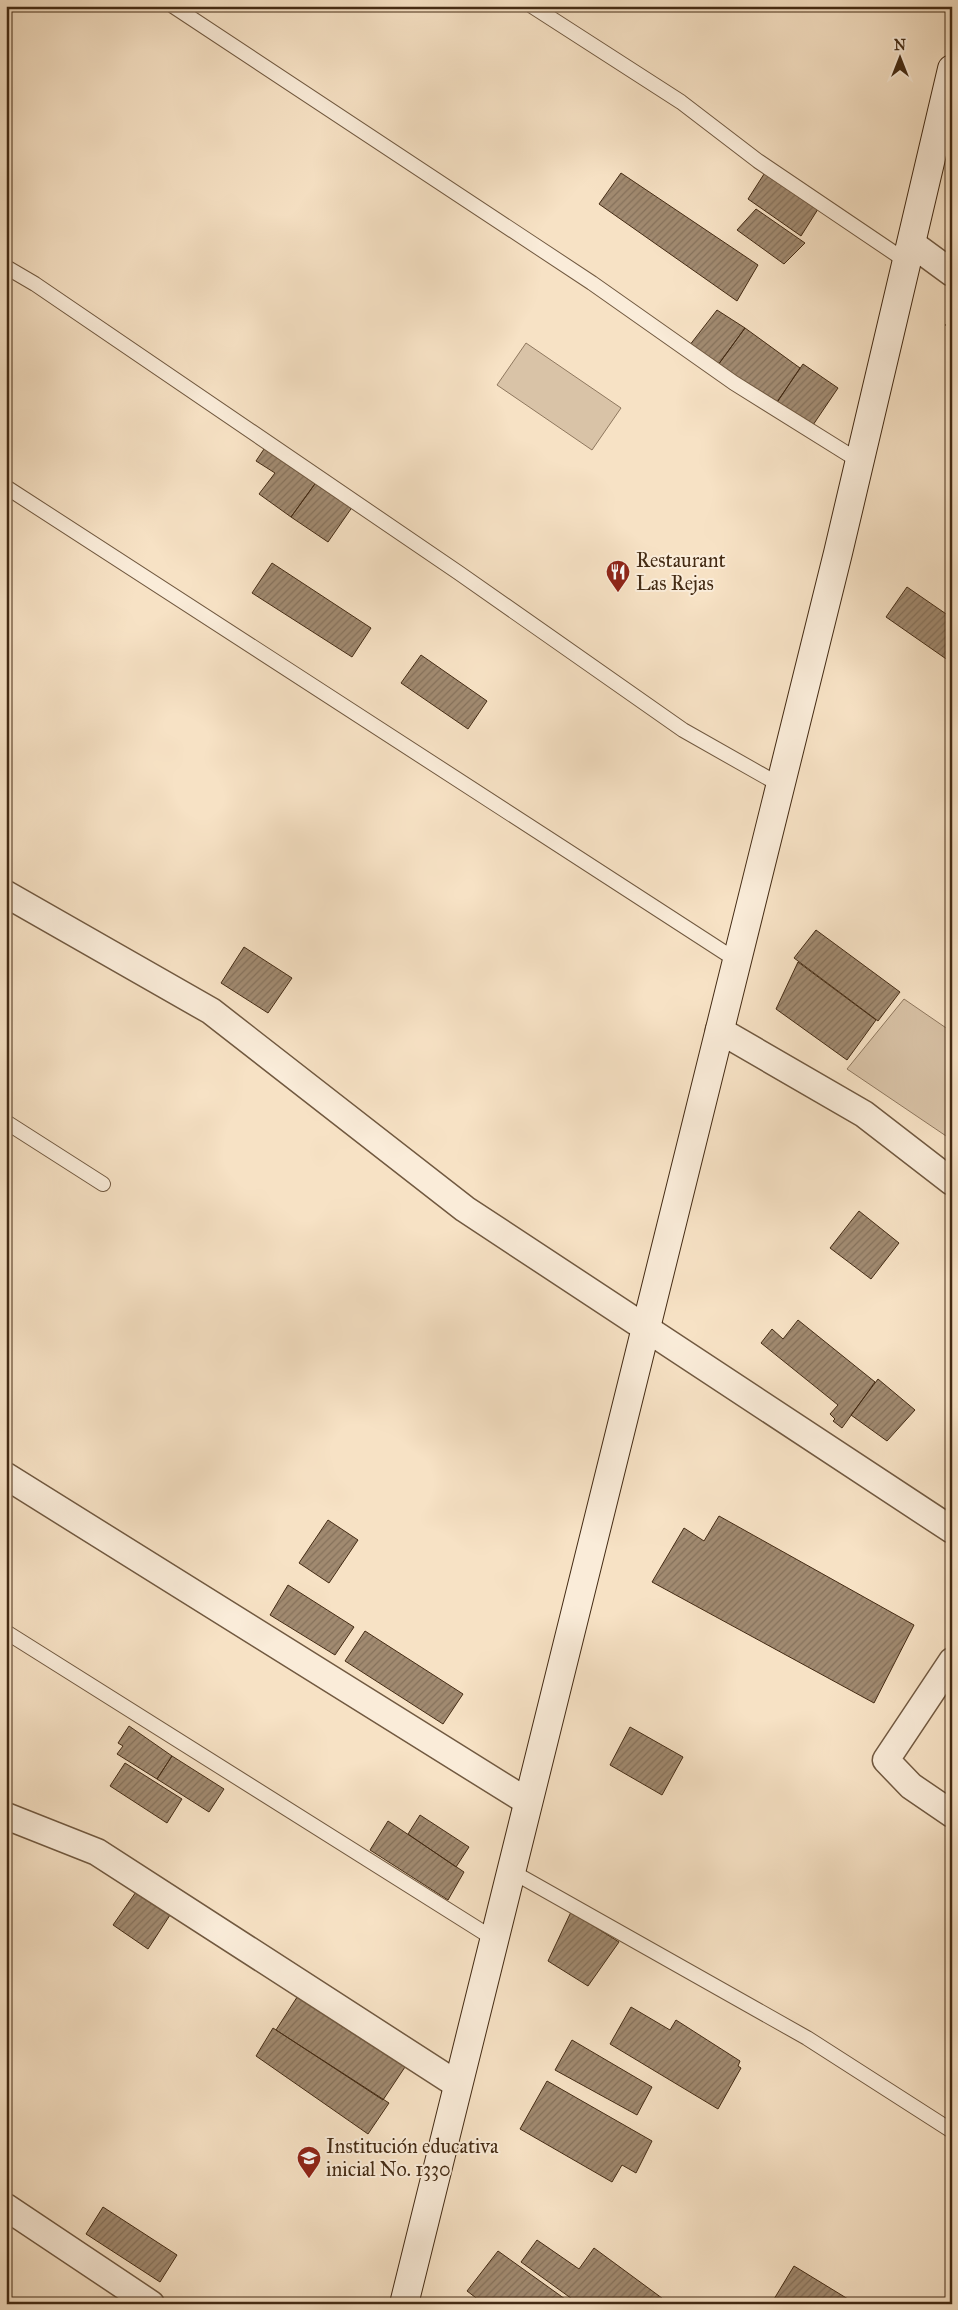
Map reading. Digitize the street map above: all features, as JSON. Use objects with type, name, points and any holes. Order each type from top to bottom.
[{"type":"main road","points":[[404,2304],[780,785],[952,69]]},
{"type":"street","points":[[908,252],[952,273]]},
{"type":"street","points":[[6,894],[211,1011],[465,1209],[952,1530]]},
{"type":"street","points":[[719,1030],[864,1114],[952,1182]]},
{"type":"street","points":[[6,1476],[528,1802]]},
{"type":"street","points":[[952,1660],[886,1760],[911,1786],[952,1814]]},
{"type":"street","points":[[6,1816],[96,1852],[458,2085]]},
{"type":"street","points":[[6,2207],[151,2304]]},
{"type":"lane","points":[[173,6],[592,283],[734,383],[859,462]]},
{"type":"lane","points":[[532,6],[681,102],[758,161],[908,252]]},
{"type":"lane","points":[[6,267],[35,284],[459,573],[683,730],[780,785]]},
{"type":"lane","points":[[6,487],[736,960]]},
{"type":"lane","points":[[6,1122],[103,1184]]},
{"type":"lane","points":[[6,1632],[494,1939]]},
{"type":"lane","points":[[511,1871],[806,2038],[952,2131]]},
{"type":"shaded area","points":[[526,343],[621,408],[592,450],[497,385]]},
{"type":"shaded area","points":[[904,999],[952,1032],[952,1140],[847,1069]]},
{"type":"building","points":[[766,171],[820,206],[801,236],[748,199]]},
{"type":"building","points":[[621,173],[758,265],[737,301],[599,204]]},
{"type":"building","points":[[756,209],[805,243],[784,264],[737,230]]},
{"type":"building","points":[[717,310],[745,328],[718,365],[689,346]]},
{"type":"building","points":[[952,318],[952,331],[945,325]]},
{"type":"building","points":[[745,328],[800,368],[776,404],[718,365]]},
{"type":"building","points":[[803,364],[838,388],[813,425],[777,402]]},
{"type":"building","points":[[266,446],[317,481],[291,517],[259,494],[275,473],[256,461]]},
{"type":"building","points":[[317,481],[353,506],[328,542],[291,517]]},
{"type":"building","points":[[272,563],[371,628],[352,657],[252,593]]},
{"type":"building","points":[[907,587],[952,618],[952,663],[886,617]]},
{"type":"building","points":[[421,655],[487,701],[468,729],[401,683]]},
{"type":"building","points":[[816,930],[900,992],[878,1021],[794,958]]},
{"type":"building","points":[[244,947],[292,978],[268,1013],[221,983]]},
{"type":"building","points":[[798,962],[876,1020],[847,1060],[776,1009]]},
{"type":"building","points":[[859,1211],[899,1243],[871,1279],[830,1248]]},
{"type":"building","points":[[798,1320],[875,1382],[842,1428],[833,1421],[835,1419],[830,1414],[838,1405],[761,1343],[772,1329],[783,1339]]},
{"type":"building","points":[[878,1379],[915,1410],[887,1441],[851,1415]]},
{"type":"building","points":[[719,1516],[914,1625],[874,1703],[652,1582],[684,1528],[704,1541]]},
{"type":"building","points":[[328,1520],[358,1540],[329,1583],[299,1563]]},
{"type":"building","points":[[288,1585],[354,1627],[335,1655],[270,1615]]},
{"type":"building","points":[[365,1631],[463,1694],[443,1724],[345,1661]]},
{"type":"building","points":[[129,1726],[172,1756],[157,1779],[117,1754],[123,1746],[118,1743]]},
{"type":"building","points":[[630,1727],[683,1757],[662,1795],[610,1765]]},
{"type":"building","points":[[172,1756],[224,1789],[209,1812],[157,1779]]},
{"type":"building","points":[[125,1763],[182,1799],[167,1823],[110,1786]]},
{"type":"building","points":[[420,1815],[469,1847],[456,1867],[408,1834]]},
{"type":"building","points":[[388,1821],[464,1872],[448,1900],[370,1850]]},
{"type":"building","points":[[138,1889],[172,1912],[148,1949],[113,1925]]},
{"type":"building","points":[[571,1912],[619,1942],[588,1986],[548,1961]]},
{"type":"building","points":[[301,1991],[409,2061],[383,2100],[276,2030]]},
{"type":"building","points":[[631,2007],[670,2030],[676,2020],[740,2061],[738,2066],[741,2068],[718,2109],[610,2044]]},
{"type":"building","points":[[273,2028],[389,2103],[368,2134],[256,2056]]},
{"type":"building","points":[[572,2040],[652,2087],[637,2115],[555,2070]]},
{"type":"building","points":[[547,2081],[652,2141],[636,2173],[622,2165],[612,2182],[520,2129]]},
{"type":"building","points":[[103,2207],[177,2255],[160,2282],[86,2234]]},
{"type":"building","points":[[537,2240],[579,2269],[594,2248],[670,2304],[579,2304],[521,2262]]},
{"type":"building","points":[[498,2251],[572,2304],[484,2304],[467,2291]]},
{"type":"building","points":[[794,2266],[848,2299],[845,2304],[771,2304]]},
{"type":"place","name":"Restaurant Las Rejas","points":[[618,593]]},
{"type":"place","name":"Institución educativa inicial No. 1330","points":[[309,2179]]}]
